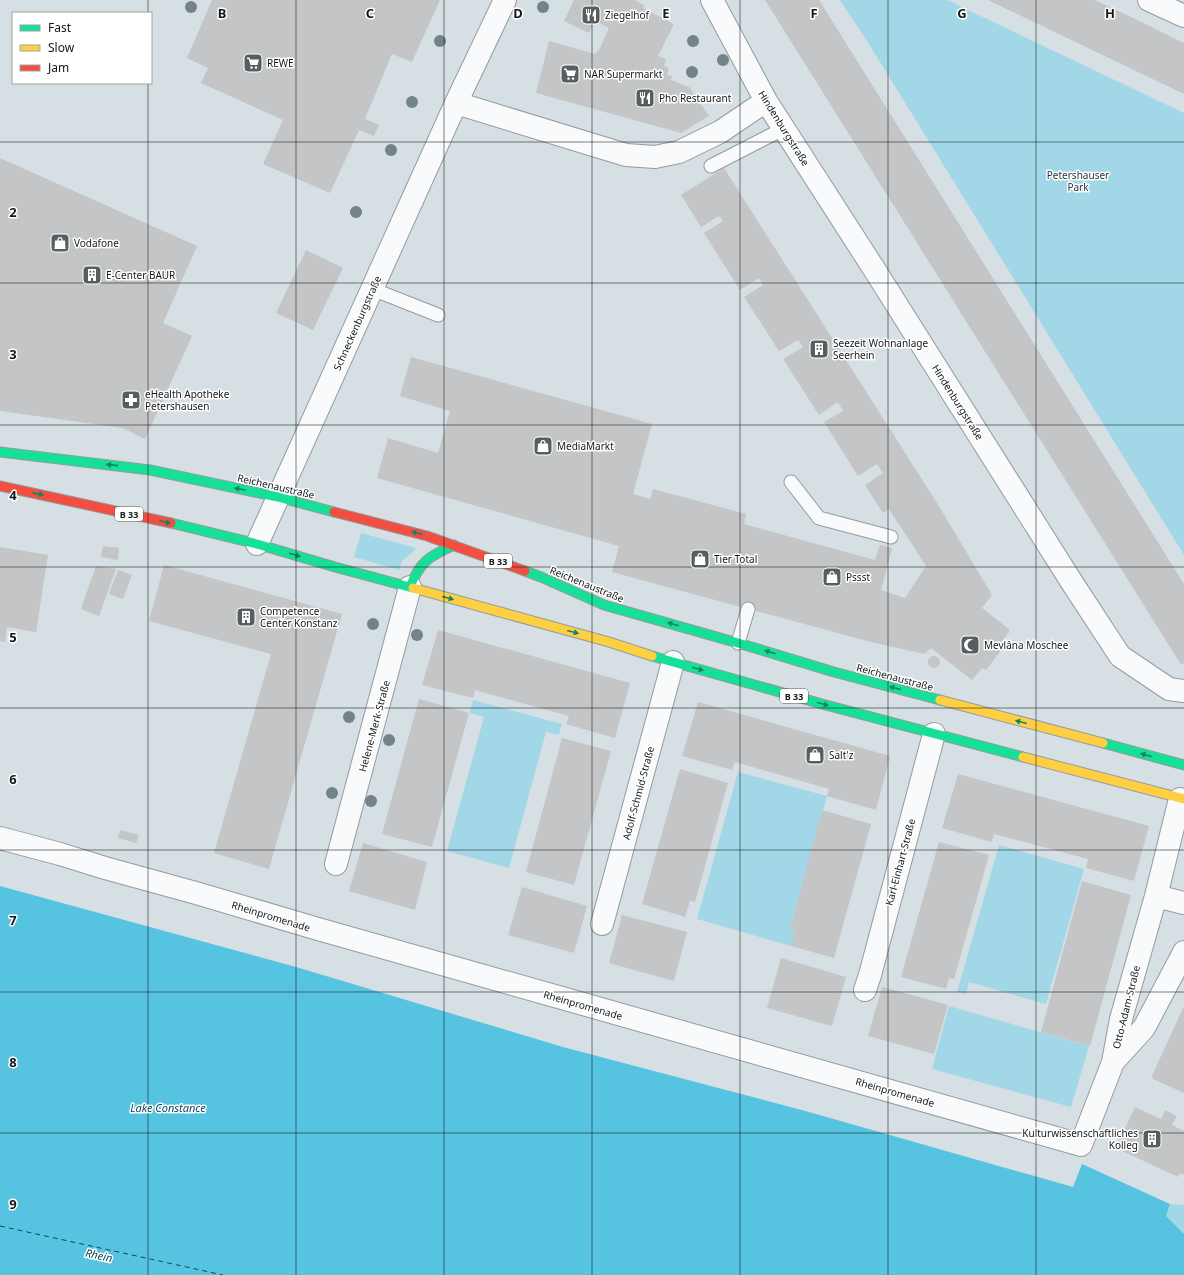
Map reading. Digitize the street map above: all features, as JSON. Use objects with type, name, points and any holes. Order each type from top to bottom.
[{"type":"main road","name":"Reichenaustraße","points":[[0,452],[150,470],[278,497],[427,536],[541,577],[604,605],[738,642],[834,672],[1184,765]]},
{"type":"main road","name":"B 33","points":[[0,486],[257,544],[335,568],[410,587],[609,642],[673,662],[934,734],[1182,799]]},
{"type":"main road","points":[[410,587],[415,573],[430,556],[454,545]]},
{"type":"street","name":"Schneckenburgstraße","points":[[257,544],[456,102],[505,0]]},
{"type":"street","name":"Hindenburgstraße","points":[[712,0],[766,101],[783,129],[876,272],[1120,656],[1170,689],[1184,691]]},
{"type":"street","points":[[1150,0],[1184,16]]},
{"type":"street","points":[[456,102],[626,155],[655,158],[679,152],[720,132],[766,101]]},
{"type":"street","name":"Helene-Merk-Straße","points":[[336,864],[410,587]]},
{"type":"street","name":"Adolf-Schmid-Straße","points":[[602,924],[673,662]]},
{"type":"street","name":"Karl-Einhart-Straße","points":[[865,990],[934,734]]},
{"type":"street","name":"Otto-Adam-Straße","points":[[1113,1062],[1121,1019],[1182,799]]},
{"type":"street","name":"Rheinpromenade","points":[[0,838],[203,895],[318,930],[1081,1145],[1113,1062]]},
{"type":"street","points":[[1156,896],[1184,903]]},
{"type":"street","name":"Otto-Adam-Straße","points":[[1113,1062],[1144,1028],[1184,952]]},
{"type":"lane","points":[[711,166],[783,129]]},
{"type":"lane","points":[[372,289],[438,315]]},
{"type":"lane","points":[[792,482],[819,518],[891,537]]},
{"type":"lane","points":[[738,642],[748,609]]},
{"type":"green space","name":"Petershauser Park","points":[[840,0],[947,0],[1184,113],[1184,555],[867,41]]},
{"type":"green space","points":[[361,533],[416,548],[402,561],[399,570],[354,557]]},
{"type":"green space","points":[[473,700],[562,724],[559,735],[546,732],[509,868],[447,851],[484,717],[470,713]]},
{"type":"green space","points":[[738,772],[827,796],[790,928],[795,930],[791,946],[697,919]]},
{"type":"green space","points":[[999,845],[1084,869],[1046,1004],[969,982],[966,994],[957,992]]},
{"type":"green space","points":[[949,1006],[1089,1046],[1071,1107],[932,1069]]},
{"type":"green space","points":[[1170,1204],[1184,1205],[1184,1234],[1165,1216]]},
{"type":"water","name":"Lake Constance","points":[[0,886],[296,967],[563,1047],[809,1112],[1073,1187],[1082,1164],[1170,1204],[1166,1216],[1184,1234],[1184,1275],[0,1275]]},
{"type":"building","points":[[212,0],[440,0],[412,62],[392,54],[365,119],[379,125],[374,136],[359,130],[330,193],[263,164],[283,120],[201,83],[208,68],[187,58]]},
{"type":"building","points":[[574,0],[635,0],[644,5],[643,8],[674,24],[658,56],[666,59],[664,66],[669,68],[667,75],[672,76],[671,80],[689,87],[709,116],[681,133],[536,93],[549,41],[595,54],[600,48],[609,28],[595,21],[589,33],[564,21]]},
{"type":"building","points":[[765,0],[819,0],[1184,584],[1184,665],[1180,663]]},
{"type":"building","points":[[988,0],[1095,0],[1148,25],[1184,43],[1184,94]]},
{"type":"building","name":"E-Center BAUR","points":[[0,158],[197,246],[163,323],[192,336],[145,439],[123,428],[0,411]]},
{"type":"building","points":[[724,168],[937,503],[992,595],[982,608],[1010,630],[1001,643],[1005,645],[986,670],[982,668],[972,680],[931,648],[924,654],[867,641],[612,572],[619,546],[377,478],[388,438],[438,453],[450,411],[400,396],[411,357],[652,424],[633,494],[650,499],[653,489],[746,514],[744,524],[875,560],[880,545],[892,548],[881,590],[905,598],[926,566],[889,509],[883,513],[865,485],[883,473],[877,464],[858,476],[824,422],[843,411],[838,402],[819,415],[783,359],[803,347],[798,340],[779,351],[744,297],[763,285],[759,278],[740,290],[704,233],[723,221],[719,216],[701,227],[681,195]]},
{"type":"building","points":[[306,250],[343,268],[313,330],[276,313]]},
{"type":"building","points":[[103,546],[119,548],[118,560],[101,557]]},
{"type":"building","points":[[0,547],[48,555],[36,632],[7,627],[5,642],[0,641]]},
{"type":"building","points":[[164,565],[342,614],[269,869],[214,853],[271,654],[149,621]]},
{"type":"building","points":[[96,566],[116,569],[99,616],[81,609]]},
{"type":"building","points":[[118,570],[132,575],[123,599],[109,594]]},
{"type":"building","points":[[438,630],[630,683],[615,738],[566,724],[569,716],[475,690],[473,698],[422,685]]},
{"type":"building","points":[[932,656],[936,656],[940,662],[936,668],[932,668],[928,664],[928,660]]},
{"type":"building","points":[[419,699],[469,713],[432,847],[382,834]]},
{"type":"building","points":[[698,702],[890,756],[876,810],[827,796],[829,789],[735,762],[732,770],[682,756]]},
{"type":"building","points":[[562,738],[611,751],[574,885],[526,872]]},
{"type":"building","points":[[680,769],[728,783],[695,902],[690,901],[685,917],[642,904]]},
{"type":"building","points":[[958,774],[1149,826],[1134,881],[1086,868],[1088,859],[994,834],[992,842],[942,828]]},
{"type":"building","points":[[822,810],[871,824],[834,958],[791,946],[795,930],[790,929]]},
{"type":"building","points":[[120,830],[139,835],[136,843],[118,838]]},
{"type":"building","points":[[939,842],[989,855],[954,979],[949,978],[946,989],[901,977]]},
{"type":"building","points":[[363,843],[427,862],[415,910],[349,891]]},
{"type":"building","points":[[1082,881],[1131,895],[1090,1046],[1041,1032]]},
{"type":"building","points":[[522,887],[587,906],[574,953],[508,935]]},
{"type":"building","points":[[622,915],[687,932],[674,981],[609,963]]},
{"type":"building","points":[[781,958],[846,977],[832,1026],[767,1008]]},
{"type":"building","points":[[882,987],[948,1005],[934,1054],[868,1036]]},
{"type":"building","points":[[1184,1006],[1184,1093],[1151,1078]]},
{"type":"building","name":"Kulturwissenschaftliches Kolleg","points":[[1135,1107],[1161,1119],[1165,1110],[1177,1116],[1172,1125],[1184,1131],[1184,1175],[1180,1173],[1178,1177],[1116,1148]]},
{"type":"ferry route","points":[[0,1226],[223,1275]]},
{"type":"traffic: fast","points":[[0,452],[150,470],[278,497],[334,512]]},
{"type":"traffic: fast","points":[[171,523],[257,544],[413,588]]},
{"type":"traffic: fast","points":[[410,587],[418,571],[427,560],[454,545]]},
{"type":"traffic: fast","points":[[525,571],[604,605],[834,672],[940,700]]},
{"type":"traffic: fast","points":[[652,656],[822,704],[1023,757]]},
{"type":"traffic: fast","points":[[1103,743],[1184,765]]},
{"type":"traffic: slow","points":[[413,588],[609,642],[652,656]]},
{"type":"traffic: slow","points":[[940,700],[1103,743]]},
{"type":"traffic: slow","points":[[1023,757],[1184,799]]},
{"type":"traffic: jam","points":[[0,486],[171,523]]},
{"type":"traffic: jam","points":[[334,512],[427,536],[525,571]]},
{"type":"place","name":"Ziegelhof","points":[[591,15]]},
{"type":"place","name":"REWE","points":[[253,63]]},
{"type":"place","name":"NAR Supermarkt","points":[[570,74]]},
{"type":"place","name":"Pho Restaurant","points":[[645,98]]},
{"type":"place","name":"Vodafone","points":[[60,243]]},
{"type":"place","name":"E-Center BAUR","points":[[92,275]]},
{"type":"place","name":"Seezeit Wohnanlage Seerhein","points":[[819,349]]},
{"type":"place","name":"eHealth Apotheke Petershausen","points":[[131,400]]},
{"type":"place","name":"MediaMarkt","points":[[543,446]]},
{"type":"place","name":"Tier Total","points":[[700,559]]},
{"type":"place","name":"Pssst","points":[[832,577]]},
{"type":"place","name":"Competence Center Konstanz","points":[[246,617]]},
{"type":"place","name":"Mevlâna Moschee","points":[[970,645]]},
{"type":"place","name":"Salt'z","points":[[815,755]]},
{"type":"place","name":"Kulturwissenschaftliches Kolleg","points":[[1152,1139]]},
{"type":"water label","name":"Rhein","points":[[99,1255]]}]
